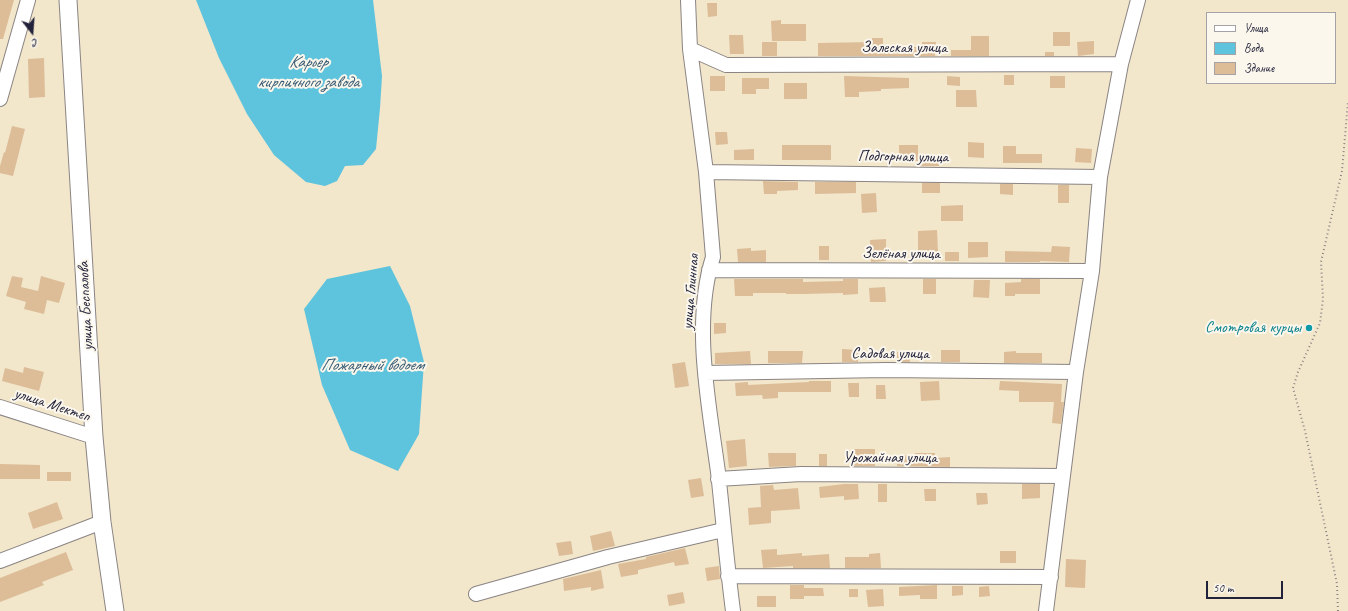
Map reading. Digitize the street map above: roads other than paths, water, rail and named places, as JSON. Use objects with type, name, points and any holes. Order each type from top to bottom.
[{"type":"main road","name":"улица Беспалова","points":[[68,0],[94,437],[102,522],[115,611]]},
{"type":"street","points":[[0,99],[28,0]]},
{"type":"street","name":"улица Глинная","points":[[688,0],[690,49],[706,172],[713,257],[709,270],[703,315],[706,373],[733,611]]},
{"type":"street","points":[[1046,611],[1076,372],[1092,271],[1100,177],[1121,64],[1138,0]]},
{"type":"street","name":"Залеская улица","points":[[690,49],[726,65],[1121,64]]},
{"type":"street","name":"Подгорная улица","points":[[706,172],[1100,177]]},
{"type":"street","name":"Зелёная улица","points":[[709,270],[1092,271]]},
{"type":"street","name":"Садовая улица","points":[[706,373],[886,370],[1076,372]]},
{"type":"street","name":"улица Мектеп","points":[[0,407],[94,437]]},
{"type":"street","name":"Урожайная улица","points":[[718,479],[801,474],[1062,476]]},
{"type":"street","points":[[0,561],[102,522]]},
{"type":"street","points":[[476,594],[608,557],[724,530]]},
{"type":"street","points":[[728,576],[1051,577]]},
{"type":"water","name":"Карьер кирпичного завода","points":[[196,0],[373,0],[382,76],[376,149],[363,165],[345,166],[337,181],[325,186],[306,182],[274,155],[247,114],[219,58]]},
{"type":"water","name":"Пожарный водоем","points":[[390,266],[410,306],[424,362],[419,434],[398,471],[350,450],[322,385],[304,309],[327,279]]},
{"type":"place","name":"Смотровая курцы","points":[[1309,328]]}]
